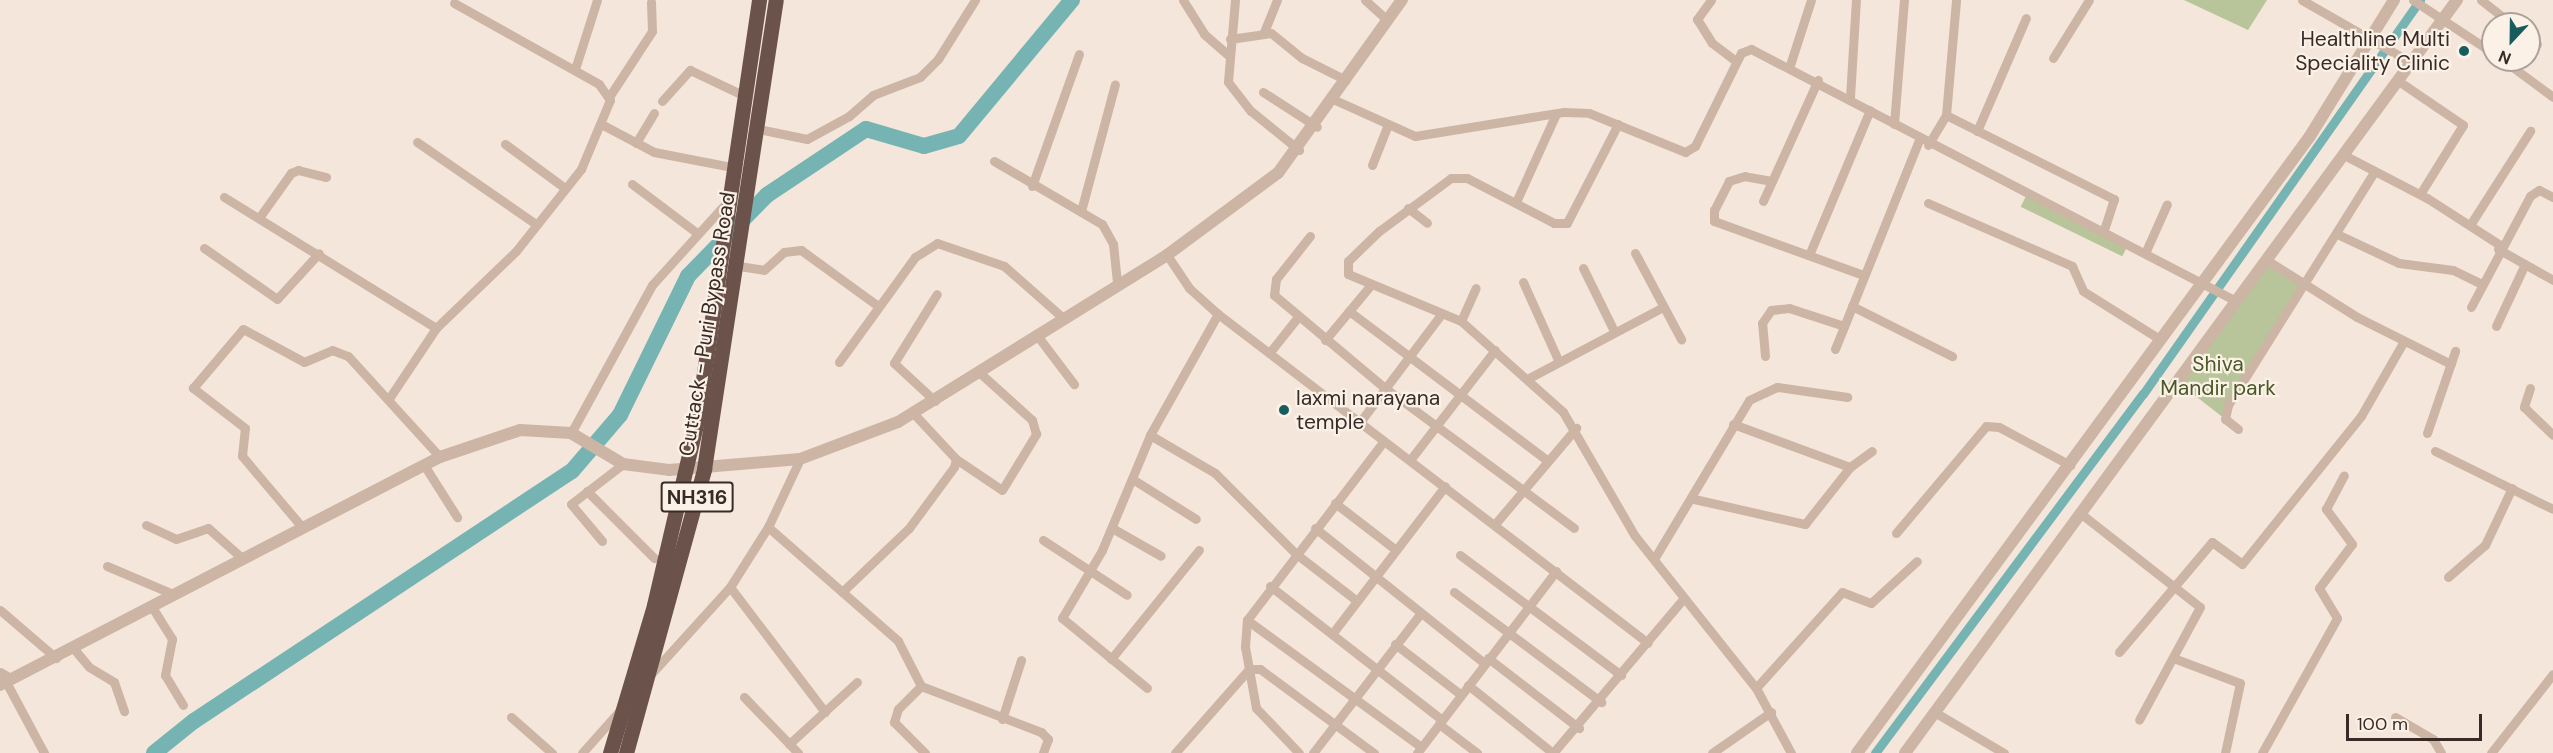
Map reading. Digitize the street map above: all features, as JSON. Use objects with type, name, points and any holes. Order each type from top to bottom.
[{"type":"highway","name":"Cuttack - Puri Bypass Road","points":[[610,753],[627,703],[687,469],[722,274],[759,0]]},
{"type":"highway","name":"Cuttack - Puri Bypass Road","points":[[626,753],[652,673],[704,469],[744,235],[776,0]]},
{"type":"street","points":[[575,69],[597,0]]},
{"type":"street","points":[[758,129],[807,139],[849,117],[873,94],[920,77],[938,59],[975,0]]},
{"type":"street","points":[[1183,0],[1204,34],[1228,55]]},
{"type":"street","points":[[1235,0],[1226,75],[1236,94],[1299,150]]},
{"type":"street","points":[[1264,32],[1277,0]]},
{"type":"street","points":[[1365,0],[1385,18]]},
{"type":"street","points":[[44,753],[4,680],[74,649],[173,594],[440,457],[520,430],[575,435],[619,461],[704,469],[800,459],[914,414],[980,374],[1062,316],[1120,279],[1165,256],[1278,173],[1317,127],[1385,18],[1402,0]]},
{"type":"street","points":[[1711,0],[1696,19],[1712,43],[1736,61]]},
{"type":"street","points":[[1790,65],[1811,0]]},
{"type":"street","points":[[1850,97],[1856,0]]},
{"type":"street","points":[[1894,124],[1904,0]]},
{"type":"street","points":[[1835,349],[1863,275],[1923,143],[1946,115],[1956,0]]},
{"type":"street","points":[[2053,58],[2089,0]]},
{"type":"street","points":[[2302,0],[2407,59]]},
{"type":"street","points":[[1857,753],[2070,465],[2202,280],[2378,41],[2394,0]]},
{"type":"street","points":[[2413,0],[2481,45]]},
{"type":"street","points":[[1905,753],[2397,80],[2407,59],[2445,20],[2457,0]]},
{"type":"street","points":[[2481,0],[2496,12]]},
{"type":"street","points":[[390,397],[436,328],[536,224],[565,188],[601,124],[611,94],[652,31],[651,2]]},
{"type":"street","points":[[454,3],[575,69],[611,94]]},
{"type":"street","points":[[1977,131],[2026,18]]},
{"type":"street","points":[[1230,39],[1264,32],[1347,80]]},
{"type":"street","points":[[1335,100],[1387,127],[1426,137],[1556,114],[1589,113],[1690,150],[1736,61],[1751,49],[1790,65],[1850,97],[1923,143],[2146,251],[2202,280],[2234,300]]},
{"type":"street","points":[[1032,186],[1079,54]]},
{"type":"street","points":[[662,101],[690,70],[745,96]]},
{"type":"street","points":[[2519,72],[2553,97]]},
{"type":"street","points":[[1763,201],[1818,80]]},
{"type":"street","points":[[2397,80],[2463,125],[2420,194]]},
{"type":"street","points":[[1081,211],[1115,84]]},
{"type":"street","points":[[1263,92],[1317,127]]},
{"type":"street","points":[[1809,255],[1870,110]]},
{"type":"street","points":[[636,143],[654,113]]},
{"type":"street","points":[[1515,202],[1556,114]]},
{"type":"street","points":[[1946,115],[2114,199],[2104,230]]},
{"type":"street","points":[[601,124],[662,154],[702,157],[737,168]]},
{"type":"street","points":[[1618,124],[1567,223],[1554,223],[1460,176],[1408,208],[1348,261],[1348,274],[1370,286],[1461,321],[1529,378],[1576,428],[1654,559],[1756,688],[1771,712],[1791,753]]},
{"type":"street","points":[[1372,165],[1387,127]]},
{"type":"street","points":[[2470,225],[2530,131]]},
{"type":"street","points":[[417,142],[536,224]]},
{"type":"street","points":[[505,144],[565,188]]},
{"type":"street","points":[[2342,154],[2420,194],[2553,280]]},
{"type":"street","points":[[994,161],[1032,186],[1081,211],[1108,231],[1120,279]]},
{"type":"street","points":[[261,215],[291,173],[298,170],[326,177]]},
{"type":"street","points":[[2238,429],[2225,419],[2228,405],[2375,171]]},
{"type":"street","points":[[1772,181],[1745,176],[1729,181],[1714,210],[1714,221],[1863,275]]},
{"type":"street","points":[[633,184],[697,233]]},
{"type":"street","points":[[2471,307],[2480,283],[2499,247],[2534,192],[2553,197]]},
{"type":"street","points":[[575,435],[652,285],[733,195]]},
{"type":"street","points":[[224,197],[261,215],[436,328]]},
{"type":"street","points":[[1928,203],[2072,266],[2083,291],[2161,340]]},
{"type":"street","points":[[2146,251],[2167,204]]},
{"type":"street","points":[[1408,208],[1427,223]]},
{"type":"street","points":[[2337,234],[2399,263],[2453,270],[2480,283]]},
{"type":"street","points":[[1310,236],[1273,288],[1297,318],[1385,388],[1574,528]]},
{"type":"street","points":[[839,362],[915,257],[938,243],[1004,266],[1062,316]]},
{"type":"street","points":[[204,248],[277,299],[319,254]]},
{"type":"street","points":[[739,266],[764,270],[784,252],[801,250],[878,306]]},
{"type":"street","points":[[1635,253],[1681,339]]},
{"type":"street","points":[[1165,256],[1189,288],[1218,314],[1648,643]]},
{"type":"street","points":[[2265,260],[2304,285],[2404,341],[2451,364]]},
{"type":"street","points":[[2496,326],[2525,264]]},
{"type":"street","points":[[1583,268],[1614,332]]},
{"type":"street","points":[[1523,282],[1558,360]]},
{"type":"street","points":[[1325,339],[1370,286]]},
{"type":"street","points":[[1461,321],[1476,288]]},
{"type":"street","points":[[935,401],[894,363],[936,294]]},
{"type":"street","points":[[1852,306],[1952,356]]},
{"type":"street","points":[[1529,378],[1558,360],[1663,307]]},
{"type":"street","points":[[1765,356],[1762,323],[1771,310],[1789,308],[1844,326]]},
{"type":"street","points":[[1349,311],[1410,354],[1548,461]]},
{"type":"street","points":[[1360,422],[1442,313]]},
{"type":"street","points":[[1147,688],[1062,618],[1112,528],[1134,480],[1150,435],[1218,314]]},
{"type":"street","points":[[1270,352],[1297,318]]},
{"type":"street","points":[[302,527],[242,456],[245,428],[193,388],[195,380],[247,328],[304,362],[339,351],[390,397],[440,457]]},
{"type":"street","points":[[1036,334],[1074,384]]},
{"type":"street","points":[[2119,652],[2212,542],[2242,564],[2361,416],[2404,341]]},
{"type":"street","points":[[1410,460],[1494,350]]},
{"type":"street","points":[[2427,433],[2455,351]]},
{"type":"street","points":[[914,414],[956,459],[1002,490],[1036,434],[1032,420],[980,374]]},
{"type":"street","points":[[1654,559],[1694,499],[1733,424],[1749,400],[1777,387],[1846,398]]},
{"type":"street","points":[[2530,388],[2524,407],[2553,435]]},
{"type":"street","points":[[1733,424],[1850,467]]},
{"type":"street","points":[[1896,532],[1986,426],[1999,427],[2070,465]]},
{"type":"street","points":[[1495,524],[1576,428]]},
{"type":"street","points":[[1150,435],[1215,473],[1295,553],[1357,601]]},
{"type":"street","points":[[1299,753],[1256,708],[1249,669],[1247,620],[1295,553],[1384,441]]},
{"type":"street","points":[[1694,499],[1805,524],[1850,467],[1872,451]]},
{"type":"street","points":[[2434,451],[2553,509]]},
{"type":"street","points":[[652,673],[730,586],[768,527],[800,459]]},
{"type":"street","points":[[842,592],[909,528],[956,459]]},
{"type":"street","points":[[602,541],[571,504],[619,461]]},
{"type":"street","points":[[424,465],[457,517]]},
{"type":"street","points":[[2262,753],[2337,618],[2319,588],[2352,544],[2326,509],[2344,475]]},
{"type":"street","points":[[1134,480],[1196,519]]},
{"type":"street","points":[[1332,634],[1445,486]]},
{"type":"street","points":[[2448,577],[2485,545],[2512,488]]},
{"type":"street","points":[[587,491],[654,558]]},
{"type":"street","points":[[1335,503],[1396,550]]},
{"type":"street","points":[[2080,513],[2200,608],[2176,659],[2139,720]]},
{"type":"street","points":[[146,525],[176,539],[208,528],[242,558]]},
{"type":"street","points":[[768,527],[901,644],[913,664],[921,686],[1046,735],[1043,753]]},
{"type":"street","points":[[1112,528],[1161,556]]},
{"type":"street","points":[[1315,528],[1421,613],[1579,728]]},
{"type":"street","points":[[1043,540],[1127,596]]},
{"type":"street","points":[[1111,659],[1199,550]]},
{"type":"street","points":[[1460,555],[1621,675]]},
{"type":"street","points":[[1756,688],[1842,592],[1871,603],[1917,561]]},
{"type":"street","points":[[107,566],[173,594]]},
{"type":"street","points":[[1247,620],[1354,697],[1419,750],[1556,571]]},
{"type":"street","points":[[730,586],[825,712]]},
{"type":"street","points":[[1270,586],[1376,668],[1477,753]]},
{"type":"street","points":[[1454,592],[1601,702]]},
{"type":"street","points":[[1468,685],[1553,753],[1601,702],[1684,598]]},
{"type":"street","points":[[152,607],[172,639],[165,675],[183,705]]},
{"type":"street","points":[[0,610],[56,658]]},
{"type":"street","points":[[1312,753],[1421,613]]},
{"type":"street","points":[[1395,644],[1460,694]]},
{"type":"street","points":[[74,649],[89,667],[114,682],[124,711]]},
{"type":"street","points":[[2176,659],[2241,683],[2225,753]]},
{"type":"street","points":[[1002,719],[1021,660]]},
{"type":"street","points":[[1175,753],[1249,669],[1260,669],[1374,753]]},
{"type":"street","points":[[2491,753],[2553,674]]},
{"type":"street","points":[[789,744],[857,682]]},
{"type":"street","points":[[921,686],[898,709],[894,722],[925,753]]},
{"type":"street","points":[[744,697],[798,753]]},
{"type":"street","points":[[582,753],[627,703]]},
{"type":"street","points":[[1712,753],[1771,712]]},
{"type":"street","points":[[1936,712],[2004,753]]},
{"type":"street","points":[[511,717],[552,753]]},
{"type":"street","points":[[2395,717],[2428,735],[2441,753]]},
{"type":"street","points":[[1984,753],[1991,745]]},
{"type":"green space","points":[[2184,0],[2267,0],[2248,30]]},
{"type":"green space","points":[[2026,196],[2128,246],[2122,256],[2021,207]]},
{"type":"green space","name":"Shiva Mandir park","points":[[2267,262],[2304,285],[2225,419],[2179,383]]},
{"type":"waterway","points":[[154,753],[194,721],[572,471],[620,415],[688,276],[767,195],[866,129],[924,146],[959,136],[1072,0]]},
{"type":"waterway","points":[[1875,753],[2143,394],[2420,0]]},
{"type":"place","name":"Healthline Multi Speciality Clinic","points":[[2464,51]]},
{"type":"place","name":"laxmi narayana temple","points":[[1284,410]]}]
